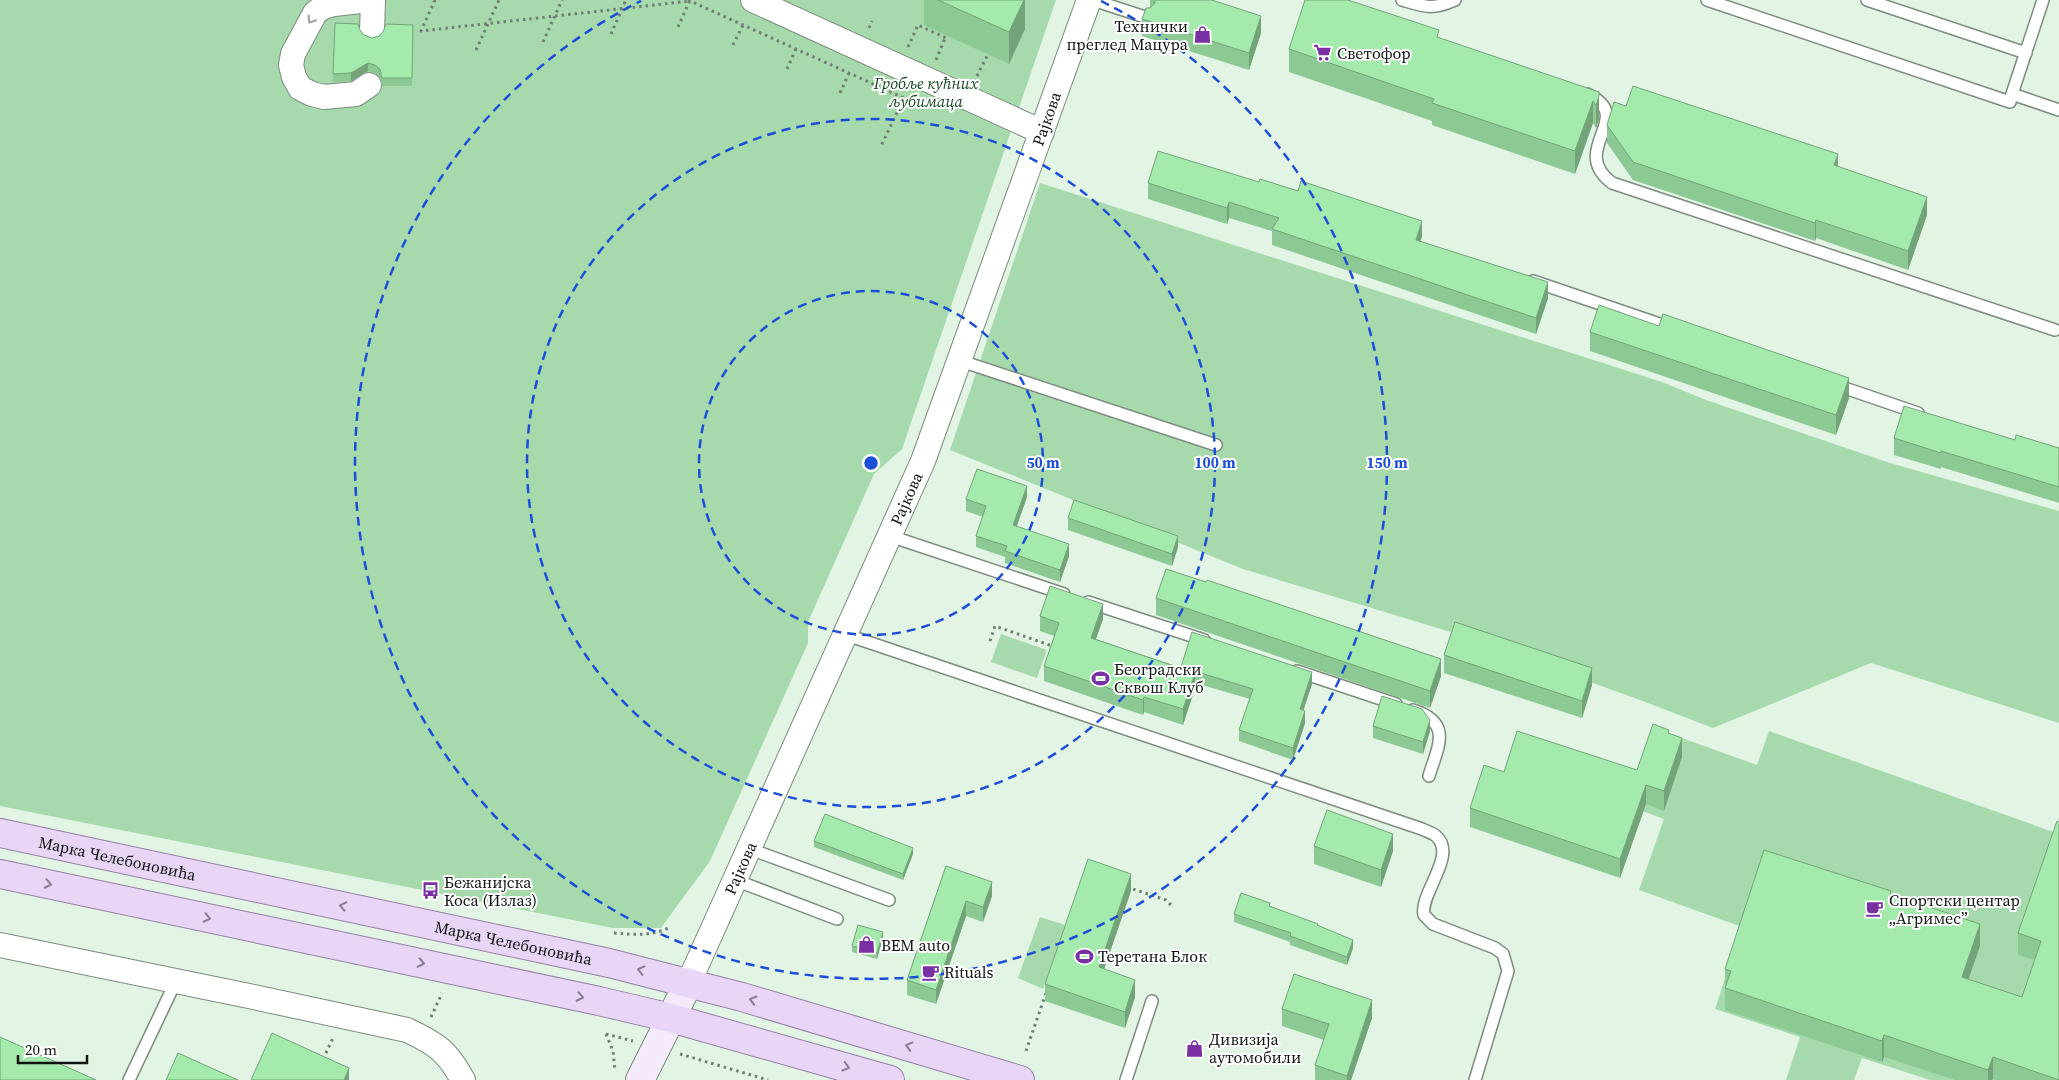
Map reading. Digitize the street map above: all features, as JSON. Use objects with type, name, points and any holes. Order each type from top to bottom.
[{"type":"main road","name":"Марка Челебоновића","points":[[0,833],[609,962],[689,982],[1020,1080]]},
{"type":"main road","points":[[0,874],[671,1018],[890,1080]]},
{"type":"main road","points":[[627,1077],[671,1018],[689,982]]},
{"type":"street","points":[[369,85],[356,94],[324,97],[312,94],[300,88],[294,77],[291,65],[293,54],[315,13],[323,7],[371,0],[372,32]]},
{"type":"street","points":[[753,0],[1042,132]]},
{"type":"street","name":"Рајкова","points":[[689,982],[924,461],[1091,0]]},
{"type":"street","points":[[0,945],[407,1030],[442,1049],[463,1080]]},
{"type":"lane","points":[[1091,0],[1148,18]]},
{"type":"lane","points":[[1402,0],[1428,8],[1437,7],[1455,0]]},
{"type":"lane","points":[[1707,0],[2010,102],[2043,0]]},
{"type":"lane","points":[[1867,0],[2026,53]]},
{"type":"lane","points":[[1579,92],[1601,102],[1606,109],[1607,119],[1595,152],[1599,166],[1606,178],[1612,183],[2055,330]]},
{"type":"lane","points":[[2012,94],[2059,110]]},
{"type":"lane","points":[[1523,277],[1682,332]]},
{"type":"lane","points":[[961,361],[1216,445]]},
{"type":"lane","points":[[1822,380],[1934,418]]},
{"type":"lane","points":[[890,536],[1219,645]]},
{"type":"lane","points":[[847,635],[1422,829],[1436,836],[1441,843],[1442,860],[1424,906],[1423,911],[1426,919],[1433,924],[1495,948],[1503,954],[1507,966],[1506,980],[1475,1080]]},
{"type":"lane","points":[[1285,667],[1426,714],[1435,721],[1439,730],[1439,740],[1428,776]]},
{"type":"lane","points":[[750,849],[889,900]]},
{"type":"lane","points":[[735,880],[837,919]]},
{"type":"lane","points":[[128,1080],[176,981]]},
{"type":"lane","points":[[1126,1080],[1152,1001]]},
{"type":"path","points":[[435,0],[421,31],[689,0],[904,98],[880,146]]},
{"type":"path","points":[[476,50],[499,0]]},
{"type":"path","points":[[544,42],[562,0]]},
{"type":"path","points":[[611,34],[626,0]]},
{"type":"path","points":[[678,27],[689,0]]},
{"type":"path","points":[[918,25],[946,38]]},
{"type":"path","points":[[990,641],[995,626],[1052,646],[1050,652]]},
{"type":"path","points":[[1122,885],[1166,900],[1172,906]]},
{"type":"path","points":[[614,933],[657,934],[671,927]]},
{"type":"path","points":[[422,1037],[445,986]]},
{"type":"path","points":[[1026,1051],[1048,986]]},
{"type":"path","points":[[320,1064],[343,1016]]},
{"type":"path","points":[[606,1034],[627,1077]]},
{"type":"path","points":[[695,1059],[768,1080]]},
{"type":"green space","name":"Гробље кућних љубимаца","points":[[0,0],[1056,0],[902,449],[874,474],[808,622],[808,643],[710,861],[661,928],[613,928],[0,806]]},
{"type":"green space","points":[[1040,183],[1662,382],[1706,400],[1890,463],[2059,511],[2059,723],[1871,663],[1713,728],[1454,633],[1243,569],[950,450]]},
{"type":"green space","points":[[1001,634],[1047,650],[1037,678],[991,662]]},
{"type":"green space","name":"Спортски центар „Агримес”","points":[[1654,728],[1757,765],[1769,731],[2059,834],[2059,1080],[1930,1080],[1862,1058],[1854,1080],[1786,1080],[1800,1037],[1715,1009],[1742,927],[1639,890],[1664,819],[1626,805]]},
{"type":"green space","points":[[1040,917],[1065,925],[1043,989],[1018,978]]},
{"type":"building","points":[[938,0],[1024,0],[1009,32]]},
{"type":"building","points":[[1155,0],[1212,0],[1261,16],[1249,53],[1142,19],[1146,8],[1150,8],[1155,3]]},
{"type":"building","points":[[1305,0],[1348,0],[1439,30],[1437,37],[1599,92],[1596,106],[1593,101],[1575,151],[1432,103],[1434,99],[1289,49]]},
{"type":"building","points":[[335,23],[358,24],[364,35],[372,38],[379,36],[383,32],[386,24],[413,25],[412,78],[382,78],[380,69],[368,63],[351,73],[333,74]]},
{"type":"building","points":[[1633,86],[1838,154],[1834,165],[1927,197],[1908,251],[1816,220],[1815,223],[1633,162],[1607,125],[1614,102],[1626,106]]},
{"type":"building","points":[[1158,151],[1259,182],[1260,179],[1298,191],[1301,181],[1422,221],[1416,240],[1548,282],[1536,318],[1272,229],[1279,218],[1229,202],[1227,208],[1148,183]]},
{"type":"building","points":[[1599,305],[1659,326],[1663,314],[1849,378],[1836,415],[1590,332]]},
{"type":"building","points":[[1904,406],[2015,440],[2016,435],[2059,448],[2059,487],[1894,438]]},
{"type":"building","points":[[977,469],[1027,486],[1013,525],[1069,544],[1060,570],[1005,551],[1007,546],[976,536],[986,506],[966,499]]},
{"type":"building","points":[[1074,500],[1178,536],[1172,554],[1068,518]]},
{"type":"building","points":[[1166,569],[1206,582],[1207,580],[1441,659],[1430,691],[1156,598]]},
{"type":"building","points":[[1050,586],[1103,604],[1091,638],[1195,673],[1183,709],[1144,697],[1143,700],[1044,666],[1059,623],[1040,616]]},
{"type":"building","points":[[1455,622],[1592,668],[1582,701],[1444,655]]},
{"type":"building","points":[[1192,632],[1312,672],[1300,709],[1305,711],[1293,748],[1239,730],[1253,689],[1181,667]]},
{"type":"building","points":[[1382,696],[1422,709],[1430,720],[1423,742],[1373,726]]},
{"type":"building","points":[[1653,724],[1669,730],[1668,733],[1682,738],[1664,791],[1646,785],[1620,859],[1470,808],[1484,765],[1504,772],[1517,731],[1637,770]]},
{"type":"building","points":[[1327,810],[1393,834],[1381,870],[1314,846]]},
{"type":"building","points":[[825,814],[913,848],[903,874],[814,841]]},
{"type":"building","points":[[2057,821],[2059,822],[2059,1080],[1993,1057],[1988,1070],[1884,1035],[1882,1041],[1725,988],[1731,971],[1725,969],[1764,850],[1891,891],[1890,894],[1980,924],[1962,977],[2022,997],[2041,941],[2018,933]]},
{"type":"building","name":"Теретана Блок","points":[[1088,859],[1131,874],[1099,967],[1135,980],[1125,1012],[1045,984]]},
{"type":"building","points":[[946,866],[992,882],[983,907],[966,901],[936,990],[907,980]]},
{"type":"building","points":[[1241,893],[1270,903],[1269,906],[1318,924],[1353,940],[1347,957],[1290,936],[1291,933],[1234,914]]},
{"type":"building","name":"BEM auto","points":[[858,925],[883,932],[877,953],[852,946]]},
{"type":"building","points":[[1294,974],[1372,1000],[1347,1076],[1315,1065],[1329,1024],[1282,1009]]},
{"type":"building","points":[[272,1033],[349,1068],[344,1080],[251,1080]]},
{"type":"building","points":[[0,1037],[96,1080],[0,1080]]},
{"type":"building","points":[[178,1053],[238,1080],[166,1080]]},
{"type":"place","name":"Технички преглед Мацура","points":[[1202,35]]},
{"type":"place","name":"Светофор","points":[[1323,53]]},
{"type":"place","name":"Београдски Сквош Клуб","points":[[1100,678]]},
{"type":"place","name":"Бежанијска Коса (Излаз)","points":[[430,891]]},
{"type":"place","name":"Спортски центар „Агримес”","points":[[1875,909]]},
{"type":"place","name":"BEM auto","points":[[867,945]]},
{"type":"place","name":"Теретана Блок","points":[[1084,956]]},
{"type":"place","name":"Rituals","points":[[930,972]]},
{"type":"place","name":"Дивизија аутомобили","points":[[1195,1048]]}]
